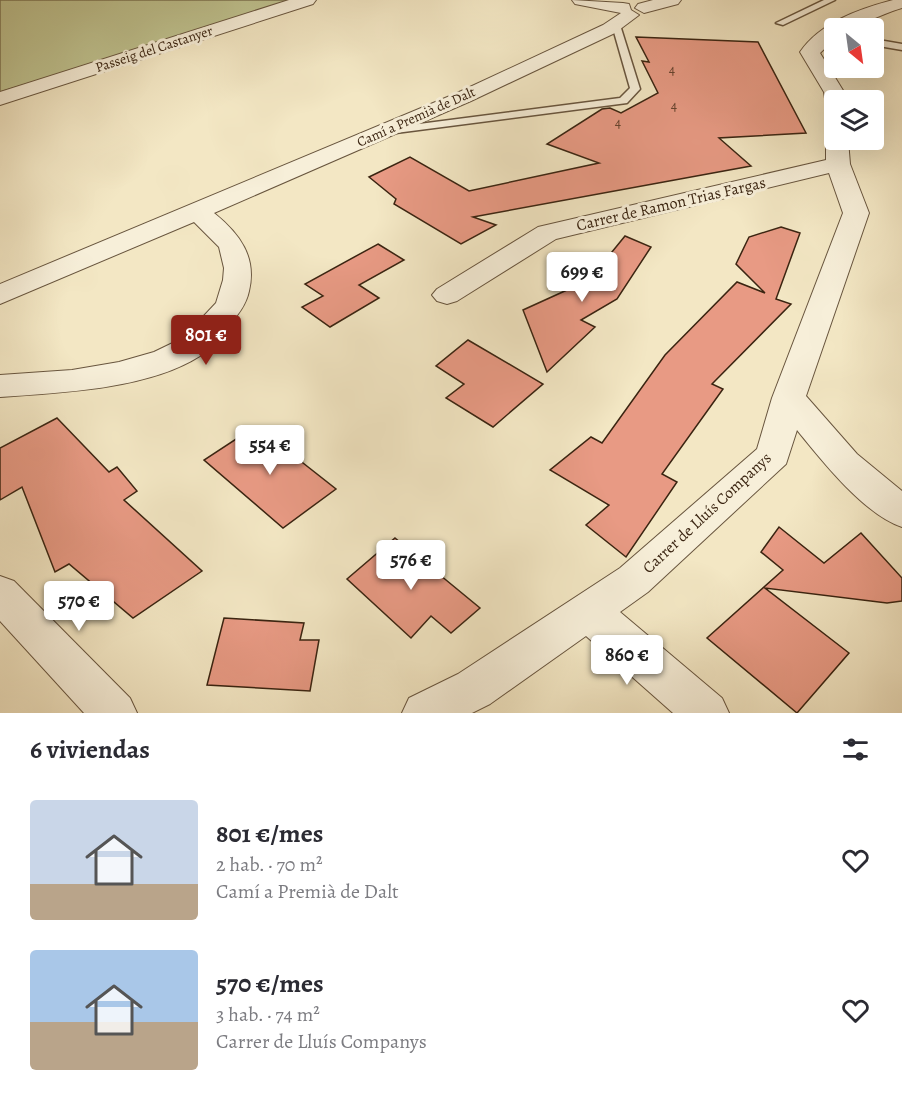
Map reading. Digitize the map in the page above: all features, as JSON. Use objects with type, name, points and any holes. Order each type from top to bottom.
[{"type":"street","name":"Passeig del Castanyer","points":[[0,99],[307,0]]},
{"type":"street","points":[[581,0],[628,14]]},
{"type":"street","name":"Camí a Premià de Dalt","points":[[0,295],[464,98],[628,14],[672,0]]},
{"type":"street","points":[[858,18],[869,12],[902,3]]},
{"type":"street","points":[[824,40],[810,52],[824,75]]},
{"type":"street","name":"Carrer de Ramon Trias Fargas","points":[[447,295],[548,233],[838,152]]},
{"type":"street","name":"Carrer de Lluís Companys","points":[[425,713],[474,690],[634,580],[773,455],[789,398],[856,213],[838,152]]},
{"type":"street","points":[[0,386],[62,382],[130,371],[189,349],[231,307],[240,275],[229,239],[198,212]]},
{"type":"street","name":"Camí a Premià de Dalt","points":[[0,306],[53,273]]},
{"type":"street","points":[[789,398],[844,463],[902,512]]},
{"type":"street","points":[[0,594],[114,713]]},
{"type":"street","points":[[588,611],[706,713]]},
{"type":"lane","points":[[780,23],[831,0]]},
{"type":"lane","points":[[386,131],[623,101],[635,88],[628,14]]},
{"type":"lane","points":[[884,44],[902,47]]},
{"type":"green space","points":[[0,0],[302,0],[0,92]]},
{"type":"building","points":[[636,37],[758,42],[806,133],[719,138],[751,166],[473,217],[496,225],[461,244],[394,204],[396,199],[369,177],[410,157],[469,191],[599,163],[547,144],[602,109],[610,108],[621,113],[658,93],[642,61],[649,62]]},
{"type":"building","points":[[781,227],[800,233],[776,299],[791,304],[712,384],[723,389],[662,474],[677,482],[626,557],[586,525],[609,505],[550,470],[591,437],[602,443],[665,355],[737,282],[765,293],[736,264],[749,237]]},
{"type":"building","points":[[625,236],[651,247],[617,299],[581,320],[595,327],[547,372],[523,310],[600,275],[594,274]]},
{"type":"building","points":[[378,244],[404,260],[359,285],[379,298],[330,327],[302,307],[323,296],[305,284]]},
{"type":"building","points":[[468,340],[543,384],[493,427],[446,398],[464,384],[436,366]]},
{"type":"building","points":[[57,418],[109,472],[117,467],[137,491],[124,500],[202,571],[133,618],[69,564],[55,572],[22,487],[0,500],[0,448]]},
{"type":"building","points":[[256,426],[336,489],[283,528],[204,460]]},
{"type":"building","points":[[779,527],[824,563],[861,533],[902,578],[902,601],[887,603],[765,588],[849,653],[797,713],[707,638],[783,570],[761,552]]},
{"type":"building","points":[[395,538],[480,608],[451,633],[431,616],[411,638],[347,579]]},
{"type":"building","points":[[224,618],[304,623],[300,640],[319,640],[310,691],[207,685]]}]
